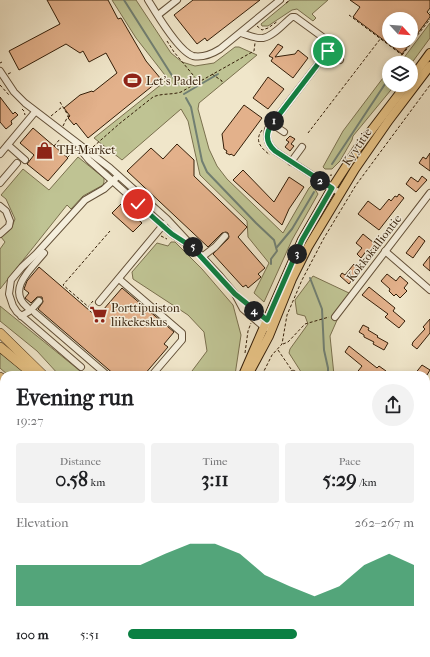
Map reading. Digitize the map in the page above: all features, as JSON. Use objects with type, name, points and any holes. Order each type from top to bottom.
[{"type":"highway","points":[[0,333],[38,371]]},
{"type":"highway","points":[[0,347],[29,371]]},
{"type":"main road","points":[[418,70],[430,54]]},
{"type":"main road","name":"Kyytitie","points":[[250,371],[273,328],[300,261],[340,193],[389,120],[430,66]]},
{"type":"main road","name":"Kyytitie","points":[[245,371],[302,240],[332,188],[358,148],[401,92]]},
{"type":"street","points":[[148,0],[175,40],[185,51],[194,56],[212,54],[242,33],[280,0]]},
{"type":"street","points":[[158,15],[177,0]]},
{"type":"street","points":[[242,33],[263,38],[270,35],[292,17],[299,18],[315,27],[328,40],[330,44],[330,52],[272,124],[268,133],[268,143],[275,151],[340,193]]},
{"type":"street","points":[[330,52],[340,60]]},
{"type":"street","points":[[0,71],[14,92],[35,112],[118,176],[167,219],[235,294],[243,309],[273,328]]},
{"type":"street","points":[[0,154],[35,112]]},
{"type":"street","points":[[272,124],[284,132]]},
{"type":"street","points":[[71,140],[89,160],[172,234],[192,247]]},
{"type":"street","points":[[8,145],[25,160]]},
{"type":"street","points":[[291,162],[302,147]]},
{"type":"street","points":[[0,182],[17,163]]},
{"type":"street","points":[[81,367],[21,316],[13,306],[9,294],[12,280],[22,266],[36,254],[85,200],[104,189],[118,176]]},
{"type":"street","name":"Kokkokalliontie","points":[[335,317],[430,193]]},
{"type":"street","points":[[0,206],[6,210],[10,221],[9,226],[0,234]]},
{"type":"street","points":[[99,302],[163,226],[167,219]]},
{"type":"street","points":[[202,257],[215,247],[225,236]]},
{"type":"street","points":[[385,251],[430,290]]},
{"type":"street","points":[[27,307],[22,303],[18,294],[19,285],[44,253]]},
{"type":"street","points":[[119,279],[182,332],[182,340],[155,371]]},
{"type":"street","points":[[21,316],[30,311],[39,301]]},
{"type":"street","points":[[35,313],[102,371]]},
{"type":"path","points":[[349,15],[402,56],[430,19]]},
{"type":"path","points":[[256,26],[262,30],[278,21]]},
{"type":"path","points":[[330,52],[338,46],[338,43],[331,36]]},
{"type":"path","points":[[92,148],[153,97],[181,92],[254,51],[256,37]]},
{"type":"path","points":[[308,134],[380,38]]},
{"type":"path","points":[[8,74],[12,72]]},
{"type":"path","points":[[212,74],[222,81],[222,84]]},
{"type":"path","points":[[0,85],[11,98]]},
{"type":"path","points":[[264,371],[272,355],[282,344],[287,315],[302,280],[324,238],[356,184],[430,85]]},
{"type":"path","points":[[60,102],[69,116],[63,126]]},
{"type":"path","points":[[20,106],[24,111],[23,119]]},
{"type":"path","points":[[50,116],[62,107]]},
{"type":"path","points":[[54,146],[60,139]]},
{"type":"path","points":[[68,157],[73,152]]},
{"type":"path","points":[[98,315],[63,285],[110,231]]},
{"type":"path","points":[[282,344],[288,342],[305,324],[328,318]]},
{"type":"path","points":[[246,347],[249,326]]},
{"type":"path","points":[[278,350],[292,371]]},
{"type":"green space","points":[[112,0],[136,0],[171,53],[182,62],[195,66],[214,63],[235,47],[239,47],[257,55],[199,103],[198,109],[209,149],[217,166],[227,179],[283,233],[312,185],[318,194],[292,240],[264,302],[254,293],[269,263],[248,237],[247,221],[200,175],[188,121],[181,109],[122,160],[94,138],[168,79],[136,38]]},
{"type":"green space","points":[[290,0],[328,0],[312,14],[316,18],[313,21],[297,9],[292,10],[268,26],[262,26],[261,24]]},
{"type":"green space","points":[[430,23],[430,38],[417,56],[405,56],[411,48],[418,48],[418,39]]},
{"type":"green space","points":[[382,79],[382,92],[389,92],[353,136],[340,161],[332,169],[325,169],[323,167],[343,131]]},
{"type":"green space","points":[[78,157],[104,178],[103,185],[83,196],[71,209],[67,205],[0,289],[0,249],[5,242],[1,237],[11,229],[15,219],[6,199],[1,195],[23,169],[49,190]]},
{"type":"green space","points":[[171,242],[175,242],[202,269],[233,305],[241,335],[236,371],[192,371],[207,351],[204,332],[188,315],[133,279],[132,272],[157,243],[168,246]]},
{"type":"green space","points":[[313,276],[349,293],[330,336],[334,371],[300,371],[289,353],[290,349],[308,324],[305,316],[297,314],[295,300]]},
{"type":"green space","points":[[0,306],[80,371],[55,371],[37,351],[0,321]]},
{"type":"green space","points":[[0,352],[22,371],[3,371],[0,368]]},
{"type":"building","points":[[47,0],[108,0],[118,19],[121,18],[146,61],[161,79],[88,138],[76,123],[74,125],[68,118],[70,116],[64,108],[80,95],[93,92],[117,73],[106,53],[89,62],[83,51],[80,53],[66,44],[19,70],[9,51],[60,24]]},
{"type":"building","points":[[193,0],[260,0],[207,41],[205,38],[197,44],[174,15]]},
{"type":"building","points":[[350,0],[430,0],[430,8],[427,12],[430,17],[418,33],[418,12],[382,12],[382,39],[353,17],[360,7]]},
{"type":"building","points":[[278,44],[283,47],[275,57],[295,54],[298,50],[308,58],[293,78],[271,61],[273,58],[269,56]]},
{"type":"building","points":[[394,48],[407,48],[402,54]]},
{"type":"building","points":[[268,77],[284,89],[268,109],[253,98]]},
{"type":"building","points":[[0,97],[13,114],[15,112],[18,115],[11,121],[12,124],[6,129],[0,122]]},
{"type":"building","points":[[244,105],[262,118],[234,156],[226,153],[227,151],[224,149],[222,134]]},
{"type":"building","name":"TH-Market","points":[[33,128],[68,158],[48,181],[27,164],[34,155],[20,143]]},
{"type":"building","points":[[290,136],[295,139],[291,144],[294,146],[290,151],[285,147],[289,142],[286,140]]},
{"type":"building","points":[[177,144],[194,160],[194,176],[247,227],[238,237],[265,268],[258,274],[261,277],[248,288],[246,285],[243,287],[213,254],[228,239],[228,233],[222,233],[208,247],[127,171],[151,148],[163,159]]},
{"type":"building","points":[[430,153],[430,171],[419,163],[423,157],[426,159]]},
{"type":"building","points":[[243,170],[274,202],[289,177],[304,187],[289,209],[282,225],[233,180]]},
{"type":"building","points":[[422,176],[427,180],[416,192],[406,184],[411,177],[418,182]]},
{"type":"building","points":[[399,194],[404,198],[379,230],[358,214],[368,201],[380,210],[389,199],[391,201]]},
{"type":"building","points":[[121,204],[142,223],[133,232],[112,213]]},
{"type":"building","points":[[363,234],[379,247],[373,255],[367,250],[361,258],[357,254],[362,248],[356,243]]},
{"type":"building","points":[[419,236],[425,241],[413,258],[406,253]]},
{"type":"building","points":[[430,256],[430,271],[423,265]]},
{"type":"building","points":[[354,264],[357,267],[355,270],[358,272],[349,284],[340,276],[342,273],[345,275]]},
{"type":"building","points":[[39,267],[97,317],[122,288],[174,332],[164,344],[168,347],[147,371],[110,371],[38,309],[43,302],[42,297],[37,297],[31,303],[25,298],[29,293],[24,289],[27,281]]},
{"type":"building","points":[[387,274],[396,281],[400,276],[408,283],[404,288],[407,291],[400,298],[396,294],[394,296],[389,291],[390,289],[381,281]]},
{"type":"building","points":[[369,287],[395,308],[393,311],[405,321],[399,328],[385,317],[388,314],[362,295]]},
{"type":"building","points":[[430,319],[430,333],[417,349],[412,345],[413,342],[425,329],[423,327]]},
{"type":"building","points":[[363,325],[369,328],[368,330],[378,336],[377,337],[388,343],[384,350],[373,344],[374,342],[364,337],[364,335],[359,332]]},
{"type":"building","points":[[349,346],[377,368],[379,366],[386,371],[358,371],[362,366],[345,352]]},
{"type":"building","points":[[422,365],[430,370],[429,371],[417,371]]},
{"type":"waterway","points":[[124,0],[178,85]]},
{"type":"waterway","points":[[184,94],[218,74]]},
{"type":"waterway","points":[[332,164],[382,89]]},
{"type":"waterway","points":[[186,98],[191,107],[202,161],[207,172],[274,240],[277,251],[271,259],[271,264]]},
{"type":"waterway","points":[[277,247],[292,229],[314,192]]},
{"type":"waterway","points":[[310,278],[322,309],[324,350],[328,371]]},
{"type":"place","name":"Let's Padel","points":[[133,81]]},
{"type":"place","name":"TH-Market","points":[[44,150]]},
{"type":"place","name":"Porttipuiston liikekeskus","points":[[98,315]]},
{"type":"route","points":[[138,204],[172,234],[192,247],[235,294],[267,320],[302,240],[332,188],[272,149],[268,143],[268,129],[328,51]]}]
